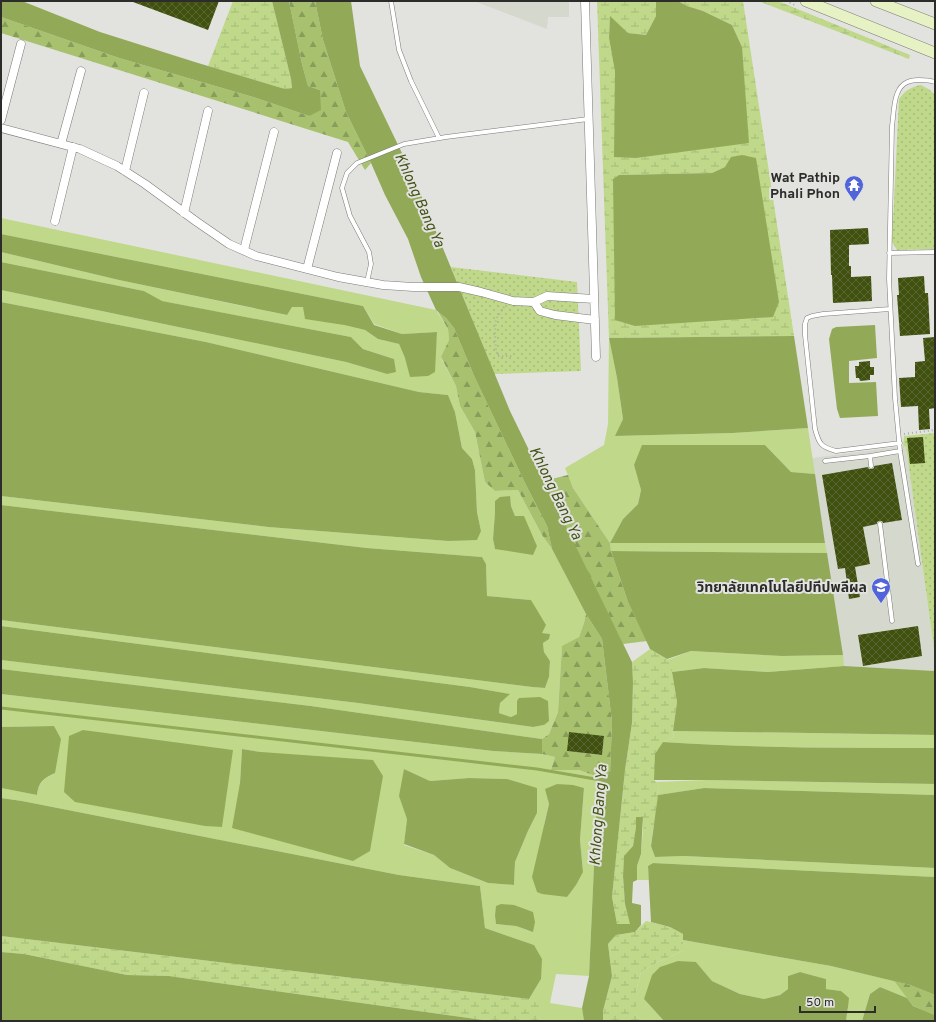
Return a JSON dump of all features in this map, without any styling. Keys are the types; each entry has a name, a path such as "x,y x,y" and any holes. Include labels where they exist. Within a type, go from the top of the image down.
{"main road":[{"path":"806,1 935,53"},
{"path":"822,1 832,11"},
{"path":"876,1 935,24"}],"street":[{"path":"585,1 596,357"},
{"path":"1,120 21,44"},
{"path":"61,144 81,71"},
{"path":"125,171 144,92"},
{"path":"184,213 208,111"},
{"path":"1,128 80,149 117,166 145,184 229,244 256,256 338,278 383,285 413,287 459,287 509,300 534,302 547,296 594,299"},
{"path":"244,250 274,132"},
{"path":"55,221 73,147"},
{"path":"308,270 337,153"},
{"path":"534,302 540,311 555,315 595,320"}],"lane":[{"path":"391,1 399,50 410,81 439,138"},
{"path":"918,564 900,451 894,398 889,279 892,126 898,91 904,84 913,80 929,80 935,82"},
{"path":"367,282 371,264 369,252 350,216 342,188 347,174 357,163 402,144 589,119"},
{"path":"889,253 935,252"},
{"path":"890,309 823,314 808,318 804,324 815,429 819,442 828,449 836,451 900,443"},
{"path":"825,462 900,451"},
{"path":"870,456 872,466"},
{"path":"880,524 892,621"}],"path":[{"path":"509,300 496,319 496,350 498,356 513,356"},
{"path":"898,434 935,430"}],"shaded area":[{"path":"474,1 569,1 569,17 548,17 547,29"},
{"name":"วิทยาลัยเทคโนโลยีปทีปพลีผล","path":"906,446 935,656 935,671 844,666 812,458"}],"green space":[{"path":"233,1 272,1 292,88 285,89 208,66"},
{"path":"289,1 315,1 323,40 346,112 371,163 365,170 348,142 1,33 1,17 119,58 253,97 309,116 320,90 308,86"},
{"path":"597,1 656,1 656,16 646,35 628,33 610,17 609,38 615,72 742,47 732,25 678,1 743,1 794,336 609,338","holes":["725,167 773,317 619,175 712,173"]},
{"path":"758,1 778,1 910,55 909,59"},
{"path":"921,85 935,95 935,249 897,250 892,242 899,99 908,90"},
{"path":"1,218 436,310 448,329 449,340 441,358 456,386 460,406 475,432 485,482 495,491 518,490 542,535 552,549 586,614 579,637 562,647 558,712 549,734 542,739 311,706 1,669 1,660 358,703 533,727 544,725 517,701 517,714 511,717 499,713 500,703 509,694 470,687 1,626 1,620 545,688 549,677 550,661 544,652 543,643 550,634 541,633 531,600 487,596 486,564 482,557 367,548 1,505 1,496 268,527 448,541 481,531 477,512 475,470 472,459 462,448 455,412 448,395 419,392 206,342 1,302 1,290 346,362 387,374 394,359 363,349 351,337 161,301 144,291 1,262 1,252 119,280 286,315 292,307 303,307 344,325 365,330 378,339 399,344 405,358 435,354 437,332 402,334 374,324 363,306 1,234","holes":["509,496 515,516 524,517 537,546 495,549 493,539 495,501"]},
{"path":"451,267 577,282 581,371 494,374"},
{"path":"437,310 454,328 475,378 547,526 552,549 542,535 518,490 495,491 485,482 475,432 460,406 456,386 441,357 449,340 448,329"},
{"path":"609,338 623,419 616,436 733,433 808,428 815,474 791,472 765,445 634,465 641,490 638,504 623,519 610,543 573,488 565,468 604,445 608,424"},
{"path":"935,433 935,656 906,446 903,447 904,436"},
{"path":"568,475 573,488 610,543 611,551 628,602 647,641 623,644 543,481"},
{"path":"610,543 825,543 827,553 611,551"},
{"path":"586,614 602,639 612,722 610,774 598,777 579,770 551,770 555,757 542,754 542,739 549,734 558,712 562,646 579,637","holes":["604,736 602,755 567,751"]},
{"path":"650,649 672,662 672,672 677,702 673,731 674,737 663,742 654,780 659,786 653,829 643,829 643,817 636,817 633,846 624,857 623,876 625,904 631,924 617,924 612,897 625,770 632,723 632,662"},
{"path":"691,651 782,656 843,655 844,666 768,672 704,668 672,672 672,663 667,660"},
{"path":"1,694 493,751 542,754 555,757 551,770 579,770 598,777 589,976 556,974 550,1003 582,1008 584,1021 538,1021 539,1006 529,999 541,979 534,945 485,928 480,886 399,875 1,798 1,788 37,795 41,783 55,773 54,726 1,727","holes":["242,749 261,752 240,783","404,769 430,781 469,778 507,779 537,813 515,862 514,885 488,883 450,868 434,855 404,845 407,819","557,784 584,788 580,840 583,872 544,825 549,804 546,790","495,916 532,932 516,926 496,924"]},
{"path":"673,731 935,735 935,748 765,747 663,742 674,737"},
{"path":"706,780 935,784 935,795 704,788 658,795 659,786 655,782"},
{"path":"643,829 653,829 651,846 655,857 684,856 935,868 935,877 653,863 648,866 649,880 637,880 637,866 641,854"},
{"path":"646,921 670,927 683,934 683,951 658,962 641,972 636,991 636,1014 641,1021 603,1021 603,1011 612,976 608,944 616,935 635,932"},
{"path":"1,936 529,999 540,1005 538,1021 490,1021 169,976 127,975 24,954 1,952"},
{"path":"683,940 831,966 894,981 907,998 880,987 870,994 862,1021 846,1021 848,1007 841,991 826,989 826,979 800,972 788,976 788,989 780,995 764,999 740,994 712,981 696,962 644,999 664,1021 641,1021 636,1014 636,991 641,972 658,962 683,951"},
{"path":"894,981 910,985 935,995 935,1015 913,1006"}],"water":[{"path":"1,1 22,1 100,32 285,89 292,88 291,79 272,1 289,1 308,86 320,90 321,110 309,116 253,97 119,58 1,17"},
{"name":"Khlong Bang Ya","path":"315,1 351,1 360,66 414,178 510,411 632,662 632,723 625,770 612,897 617,924 630,924 625,904 623,876 624,856 633,846 636,817 643,817 641,854 637,866 637,880 633,882 632,903 641,905 641,925 635,932 616,935 608,944 612,976 603,1011 603,1021 584,1021 582,1008 589,976 598,777 610,774 612,722 602,639 586,614 552,549 547,526 475,378 454,328 446,318 436,310 421,277 408,239 385,195 346,112 323,40"},
{"path":"656,1 678,1 732,25 742,47 749,143 636,158 614,157 615,72 609,38 610,16 628,33 646,35 656,16"},
{"path":"742,155 756,158 779,302 773,317 635,326 615,320 613,179 619,175 712,173 725,167 731,157"},
{"path":"1,234 363,306 374,325 402,334 437,332 435,372 428,376 410,377 405,358 399,344 378,339 365,330 305,319 303,307 292,307 287,315 119,280 1,252"},
{"path":"1,262 144,291 162,301 351,337 363,349 394,359 396,372 387,374 346,362 1,290"},
{"path":"1,302 206,342 419,392 448,395 455,412 462,448 472,459 475,470 477,512 481,531 477,540 448,541 268,527 1,496"},
{"path":"875,325 877,358 849,361 849,383 876,382 878,416 840,418 837,409 829,339 832,329 836,327"},
{"path":"794,336 808,428 733,433 615,436 623,419 609,338"},
{"path":"642,445 765,445 791,472 815,474 825,543 610,543 623,519 638,504 641,490 634,465"},
{"path":"510,496 511,506 515,516 524,516 537,546 533,555 495,549 493,539 495,501 500,497"},
{"path":"1,505 367,548 482,557 486,564 487,596 531,600 546,625 542,633 550,634 549,639 543,643 544,652 550,661 549,677 545,688 532,687 1,620"},
{"path":"611,551 827,553 843,655 782,656 691,651 667,659 650,649 628,602"},
{"path":"1,626 470,687 510,694 500,703 499,713 511,717 517,714 517,701 519,698 540,697 548,701 549,721 544,725 533,727 358,703 1,660"},
{"path":"844,666 935,671 935,735 673,731 677,702 672,672 704,668 768,672"},
{"path":"1,669 311,706 542,739 542,754 493,751 1,694"},
{"path":"54,726 61,739 55,773 40,783 37,795 1,788 1,727"},
{"path":"83,730 233,750 222,827 205,826 75,802 64,792 69,736"},
{"path":"663,742 765,747 935,748 935,784 654,780 655,754"},
{"path":"242,749 261,752 373,760 383,776 370,851 353,861 232,828 240,783"},
{"path":"404,769 430,781 469,778 507,779 537,788 537,813 515,862 514,885 488,883 450,868 434,855 404,844 407,819 399,796"},
{"path":"557,784 573,785 584,788 580,840 583,872 567,897 537,892 532,877 549,804 545,789"},
{"path":"704,788 935,795 935,868 684,856 655,857 651,846 658,795"},
{"path":"1,798 399,875 480,886 485,928 534,945 542,959 541,979 529,999 1,936"},
{"path":"653,863 935,877 935,995 910,985 831,966 683,940 683,934 670,927 651,922 648,866"},
{"path":"501,904 514,905 533,912 535,922 533,932 516,926 496,924 496,906"},
{"path":"1,952 24,954 127,975 169,976 490,1021 1,1021"},
{"path":"678,961 696,962 712,981 740,994 764,999 780,995 788,989 788,976 800,972 826,979 826,989 841,991 849,998 846,1021 664,1021 644,999 652,975 660,967"},
{"path":"880,987 907,998 913,1006 935,1015 935,1021 862,1021 870,994"}],"building":[{"path":"219,1 208,30 133,2"},
{"path":"868,228 869,244 849,245 849,266 851,266 851,277 871,276 872,301 833,303 830,230"},
{"path":"924,276 925,293 928,293 930,334 900,336 897,295 899,295 898,278"},
{"path":"935,337 935,408 929,409 930,429 919,430 918,406 901,407 899,378 915,377 915,362 925,361 923,338"},
{"path":"870,361 870,367 874,367 874,375 870,375 870,380 860,381 859,378 856,378 855,366 859,366 859,362"},
{"path":"923,437 925,463 910,464 907,438"},
{"path":"892,463 902,520 883,523 882,521 879,521 877,524 863,527 870,564 855,567 860,597 849,599 845,568 838,569 822,475 868,467 869,469 872,469 874,466"},
{"path":"918,626 922,656 863,666 858,635"},
{"path":"569,732 604,736 602,755 567,751"}],"waterway":[{"name":"Khlong Bang Ya","path":"1,708 537,769 601,780"}],"place":[{"name":"Wat Pathip Phali Phon","path":"854,202"},
{"name":"วิทยาลัยเทคโนโลยีปทีปพลีผล","path":"881,604"}]}
